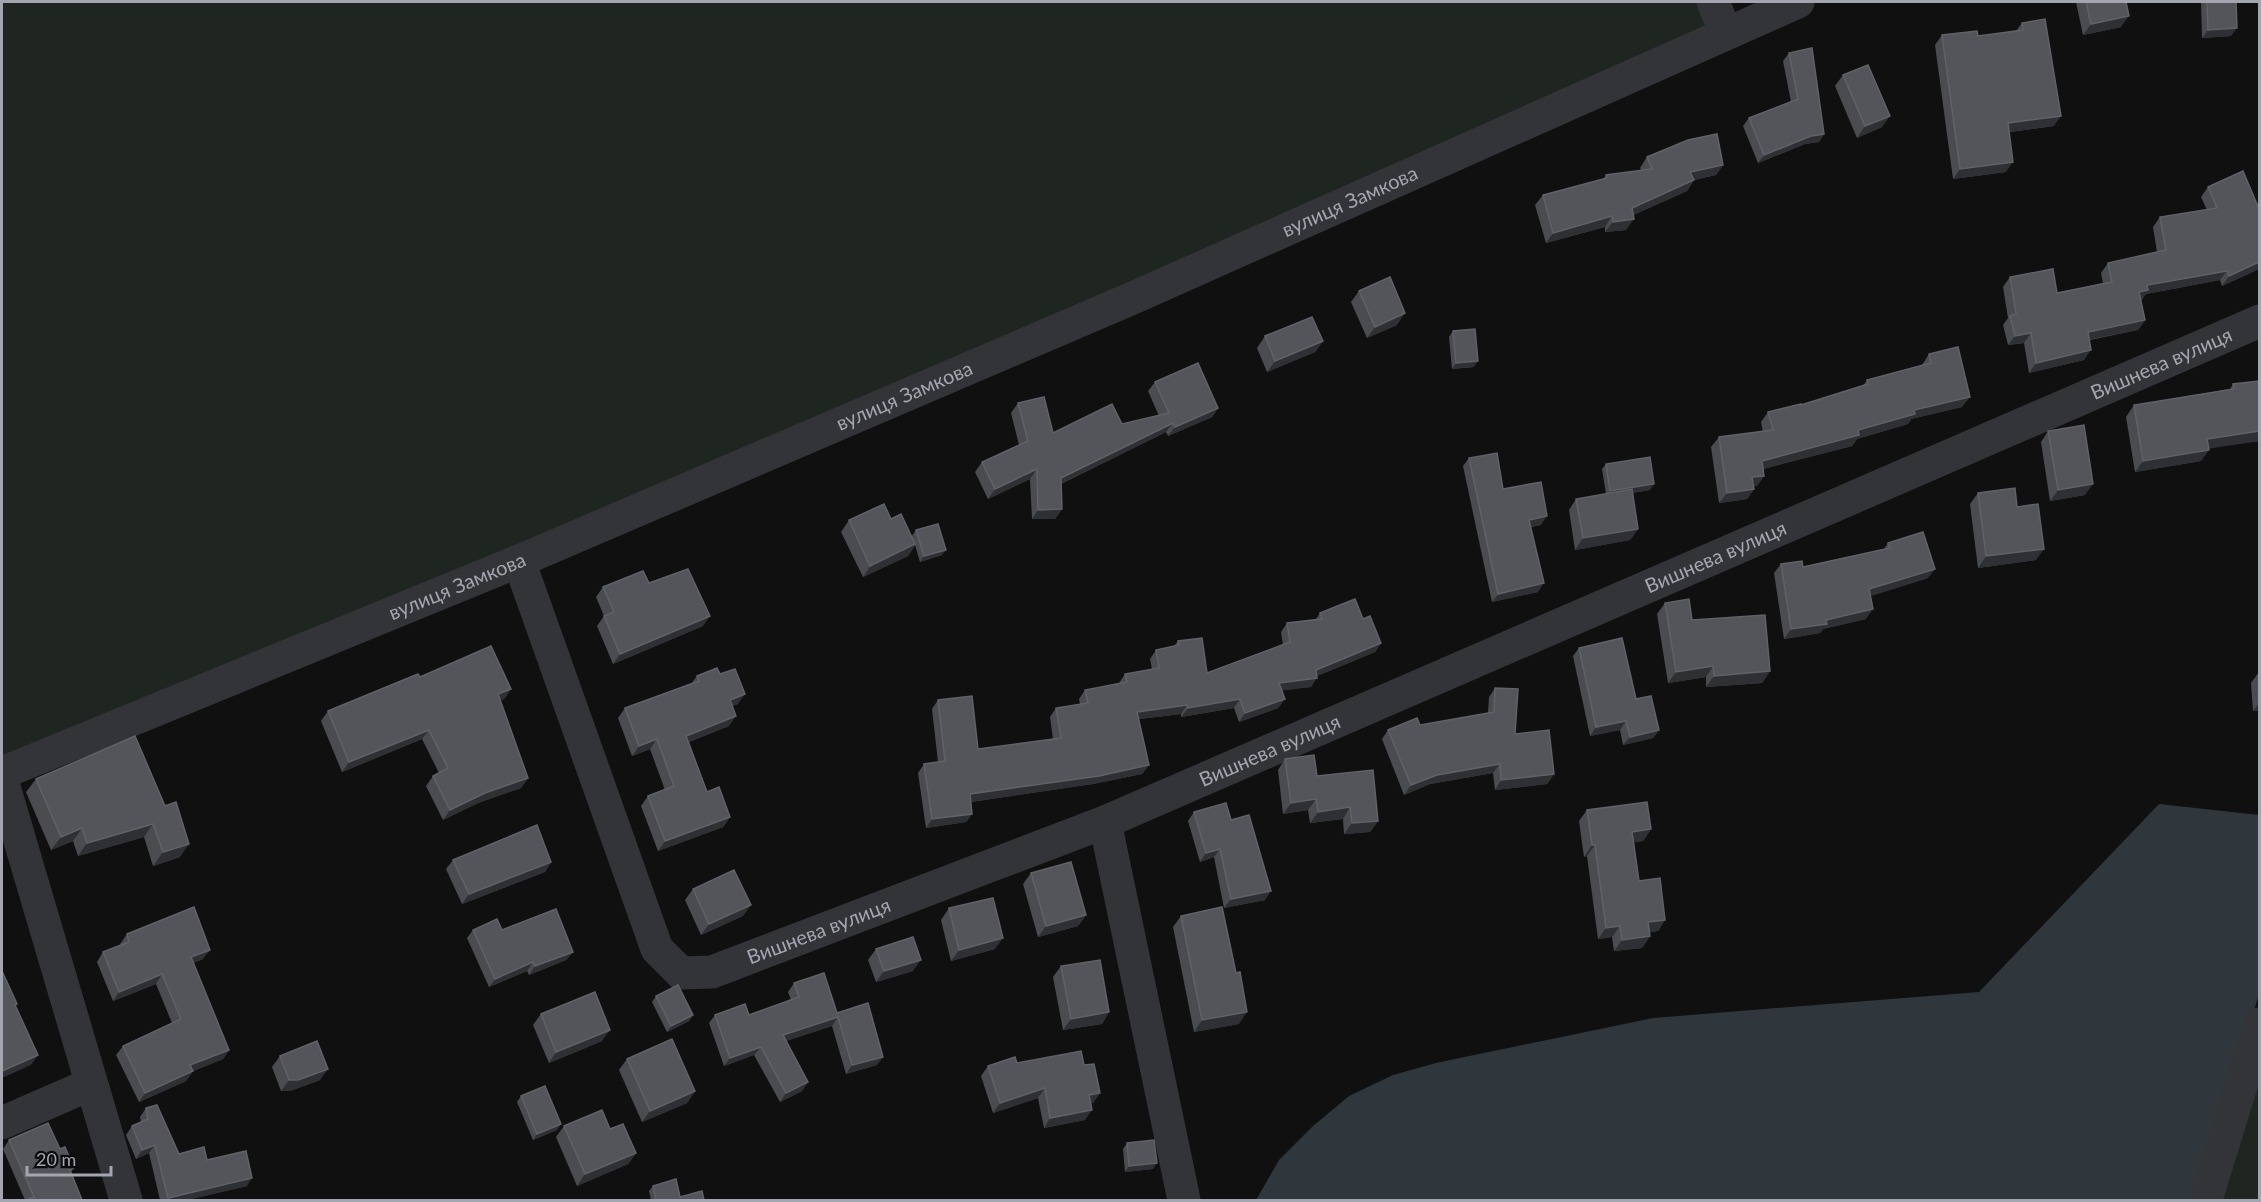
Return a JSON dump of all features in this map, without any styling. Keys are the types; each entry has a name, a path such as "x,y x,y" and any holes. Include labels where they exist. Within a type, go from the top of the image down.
{"street":[{"path":"1713,2 1726,33"},
{"name":"вулиця Замкова","path":"2,773 519,561 1135,297 1798,2"},
{"name":"Вишнева вулиця","path":"519,561 657,949 681,973 712,972 1105,822 2259,321"},
{"path":"2,780 126,1200"},
{"path":"1105,822 1184,1200"},
{"path":"2206,1200 2259,1024"},
{"path":"2,1123 91,1084"}],"shaded area":[{"path":"2,2 1712,2 1726,33 2,773"},
{"path":"2159,804 2259,815 2259,994 2197,1200 1256,1200 1279,1160 1313,1126 1349,1096 1393,1075 1436,1063 1653,1018 1979,992"},
{"path":"2259,1082 2259,1200 2223,1200"}],"building":[{"path":"2086,2 2126,2 2129,16 2091,24"},
{"path":"2207,2 2236,2 2237,28 2208,30"},
{"path":"2045,19 2061,116 2008,123 2013,162 1960,169 1942,35 1977,31 1978,36 2023,30 2022,23"},
{"path":"1812,48 1824,134 1811,136 1764,155 1749,118 1798,99 1789,53"},
{"path":"1868,65 1890,116 1865,126 1843,75"},
{"path":"1717,134 1723,165 1690,172 1694,180 1632,208 1634,219 1613,222 1612,216 1553,233 1543,195 1607,178 1606,175 1652,169 1647,157 1688,140"},
{"path":"2243,171 2259,209 2259,262 2229,276 2227,271 2147,285 2148,290 2139,292 2145,320 2088,332 2091,350 2036,363 2031,333 2015,336 2010,316 2016,314 2010,277 2053,269 2057,293 2112,282 2108,263 2166,250 2160,217 2217,208 2208,187"},
{"path":"1390,277 1405,313 1375,327 1359,291"},
{"path":"1312,317 1323,341 1275,361 1265,336"},
{"path":"1475,329 1478,361 1456,363 1453,331"},
{"path":"1958,347 1970,397 1914,410 1915,414 1858,430 1859,435 1762,461 1764,476 1752,477 1754,489 1727,493 1719,437 1773,430 1768,412 1801,405 1868,384 1867,380 1931,363 1929,354"},
{"path":"1198,363 1218,408 1175,427 1173,423 1061,478 1062,509 1038,510 1037,469 995,489 982,462 1028,441 1018,403 1044,397 1053,433 1112,404 1122,424 1169,413 1155,382"},
{"path":"2259,381 2259,431 2207,439 2209,450 2143,461 2134,405 2234,389 2233,384"},
{"path":"2084,425 2093,484 2058,490 2048,431"},
{"path":"1497,453 1503,489 1541,482 1547,516 1529,520 1544,583 1498,594 1469,458"},
{"path":"1650,457 1654,484 1610,491 1606,464"},
{"path":"2015,488 2017,507 2038,504 2044,549 1986,556 1978,493"},
{"path":"1632,489 1638,529 1583,538 1576,499"},
{"path":"884,504 891,519 901,514 915,544 870,566 849,520"},
{"path":"938,524 946,550 924,556 916,530"},
{"path":"1923,532 1935,569 1869,589 1873,609 1826,620 1827,624 1791,629 1781,564 1802,561 1803,567 1890,548 1888,543"},
{"path":"688,569 710,616 620,654 604,616 614,612 603,587 643,571 649,583"},
{"path":"1355,599 1363,619 1370,616 1381,643 1316,670 1317,678 1279,683 1285,699 1245,713 1240,699 1188,708 1187,705 1137,712 1149,765 1099,776 970,794 972,814 932,819 924,764 945,761 938,700 972,696 978,749 1061,738 1056,708 1088,703 1085,690 1127,682 1125,674 1159,668 1156,650 1179,645 1178,641 1202,638 1207,673 1290,642 1287,623 1322,619 1320,613"},
{"path":"1689,599 1692,620 1765,615 1770,671 1714,676 1713,666 1676,672 1665,603"},
{"path":"1622,638 1636,699 1651,696 1659,730 1630,737 1626,721 1596,727 1579,648"},
{"path":"491,646 511,689 498,694 528,778 485,793 450,810 433,776 448,768 429,730 349,762 328,711 418,674 420,677"},
{"path":"717,668 720,674 735,669 745,694 730,700 736,716 686,736 707,792 719,787 730,817 665,841 648,796 674,786 657,739 639,746 625,708 699,681 697,676"},
{"path":"1495,688 1518,689 1515,734 1549,730 1554,774 1501,780 1500,764 1437,775 1411,785 1388,730 1417,718 1420,725 1494,712"},
{"path":"135,736 165,806 176,802 189,844 163,852 153,824 87,843 82,828 61,837 36,779"},
{"path":"1314,755 1317,776 1373,770 1378,821 1352,823 1350,807 1318,812 1316,799 1291,803 1285,759"},
{"path":"1647,802 1651,829 1632,832 1639,881 1660,878 1665,920 1648,922 1650,936 1622,940 1620,926 1606,928 1595,845 1592,845 1587,810"},
{"path":"1226,803 1231,820 1249,815 1271,891 1231,899 1220,849 1206,853 1194,812"},
{"path":"537,825 551,862 469,894 453,860"},
{"path":"1071,862 1086,915 1046,926 1031,873"},
{"path":"734,870 751,905 709,924 693,889"},
{"path":"993,898 1003,938 959,950 949,908"},
{"path":"194,907 210,950 191,957 229,1050 190,1065 193,1071 145,1093 123,1046 181,1019 162,974 119,992 103,952 129,942 127,934"},
{"path":"1222,907 1236,973 1240,972 1247,1012 1202,1020 1181,916"},
{"path":"556,909 573,952 535,966 533,962 495,979 473,930 497,919 502,930"},
{"path":"913,937 921,960 884,971 876,949"},
{"path":"1100,960 1109,1012 1071,1019 1061,966"},
{"path":"2,971 38,1055 2,1071"},
{"path":"824,973 837,1013 868,1003 883,1057 852,1065 838,1017 783,1035 808,1082 786,1093 761,1047 730,1058 715,1015 745,1004 749,1015 799,997 794,983"},
{"path":"678,985 693,1015 671,1026 656,996"},
{"path":"595,992 610,1030 556,1052 541,1014"},
{"path":"672,1039 695,1091 650,1111 627,1059"},
{"path":"317,1041 328,1069 298,1080 289,1080 280,1056"},
{"path":"1081,1051 1084,1065 1094,1064 1100,1093 1089,1095 1092,1110 1050,1118 1045,1088 1000,1103 988,1066 1015,1057 1017,1063"},
{"path":"545,1086 561,1124 537,1134 521,1096"},
{"path":"157,1105 179,1154 204,1147 207,1160 246,1151 252,1178 168,1198 155,1145 142,1150 132,1126 148,1119 146,1108"},
{"path":"602,1110 610,1129 623,1124 636,1153 585,1174 564,1126"},
{"path":"48,1123 60,1149 65,1147 74,1168 70,1170 82,1200 27,1200 34,1197 9,1140"},
{"path":"1154,1140 1157,1163 1129,1166 1127,1143"},
{"path":"676,1179 680,1197 702,1191 704,1200 656,1200 653,1186"}]}
